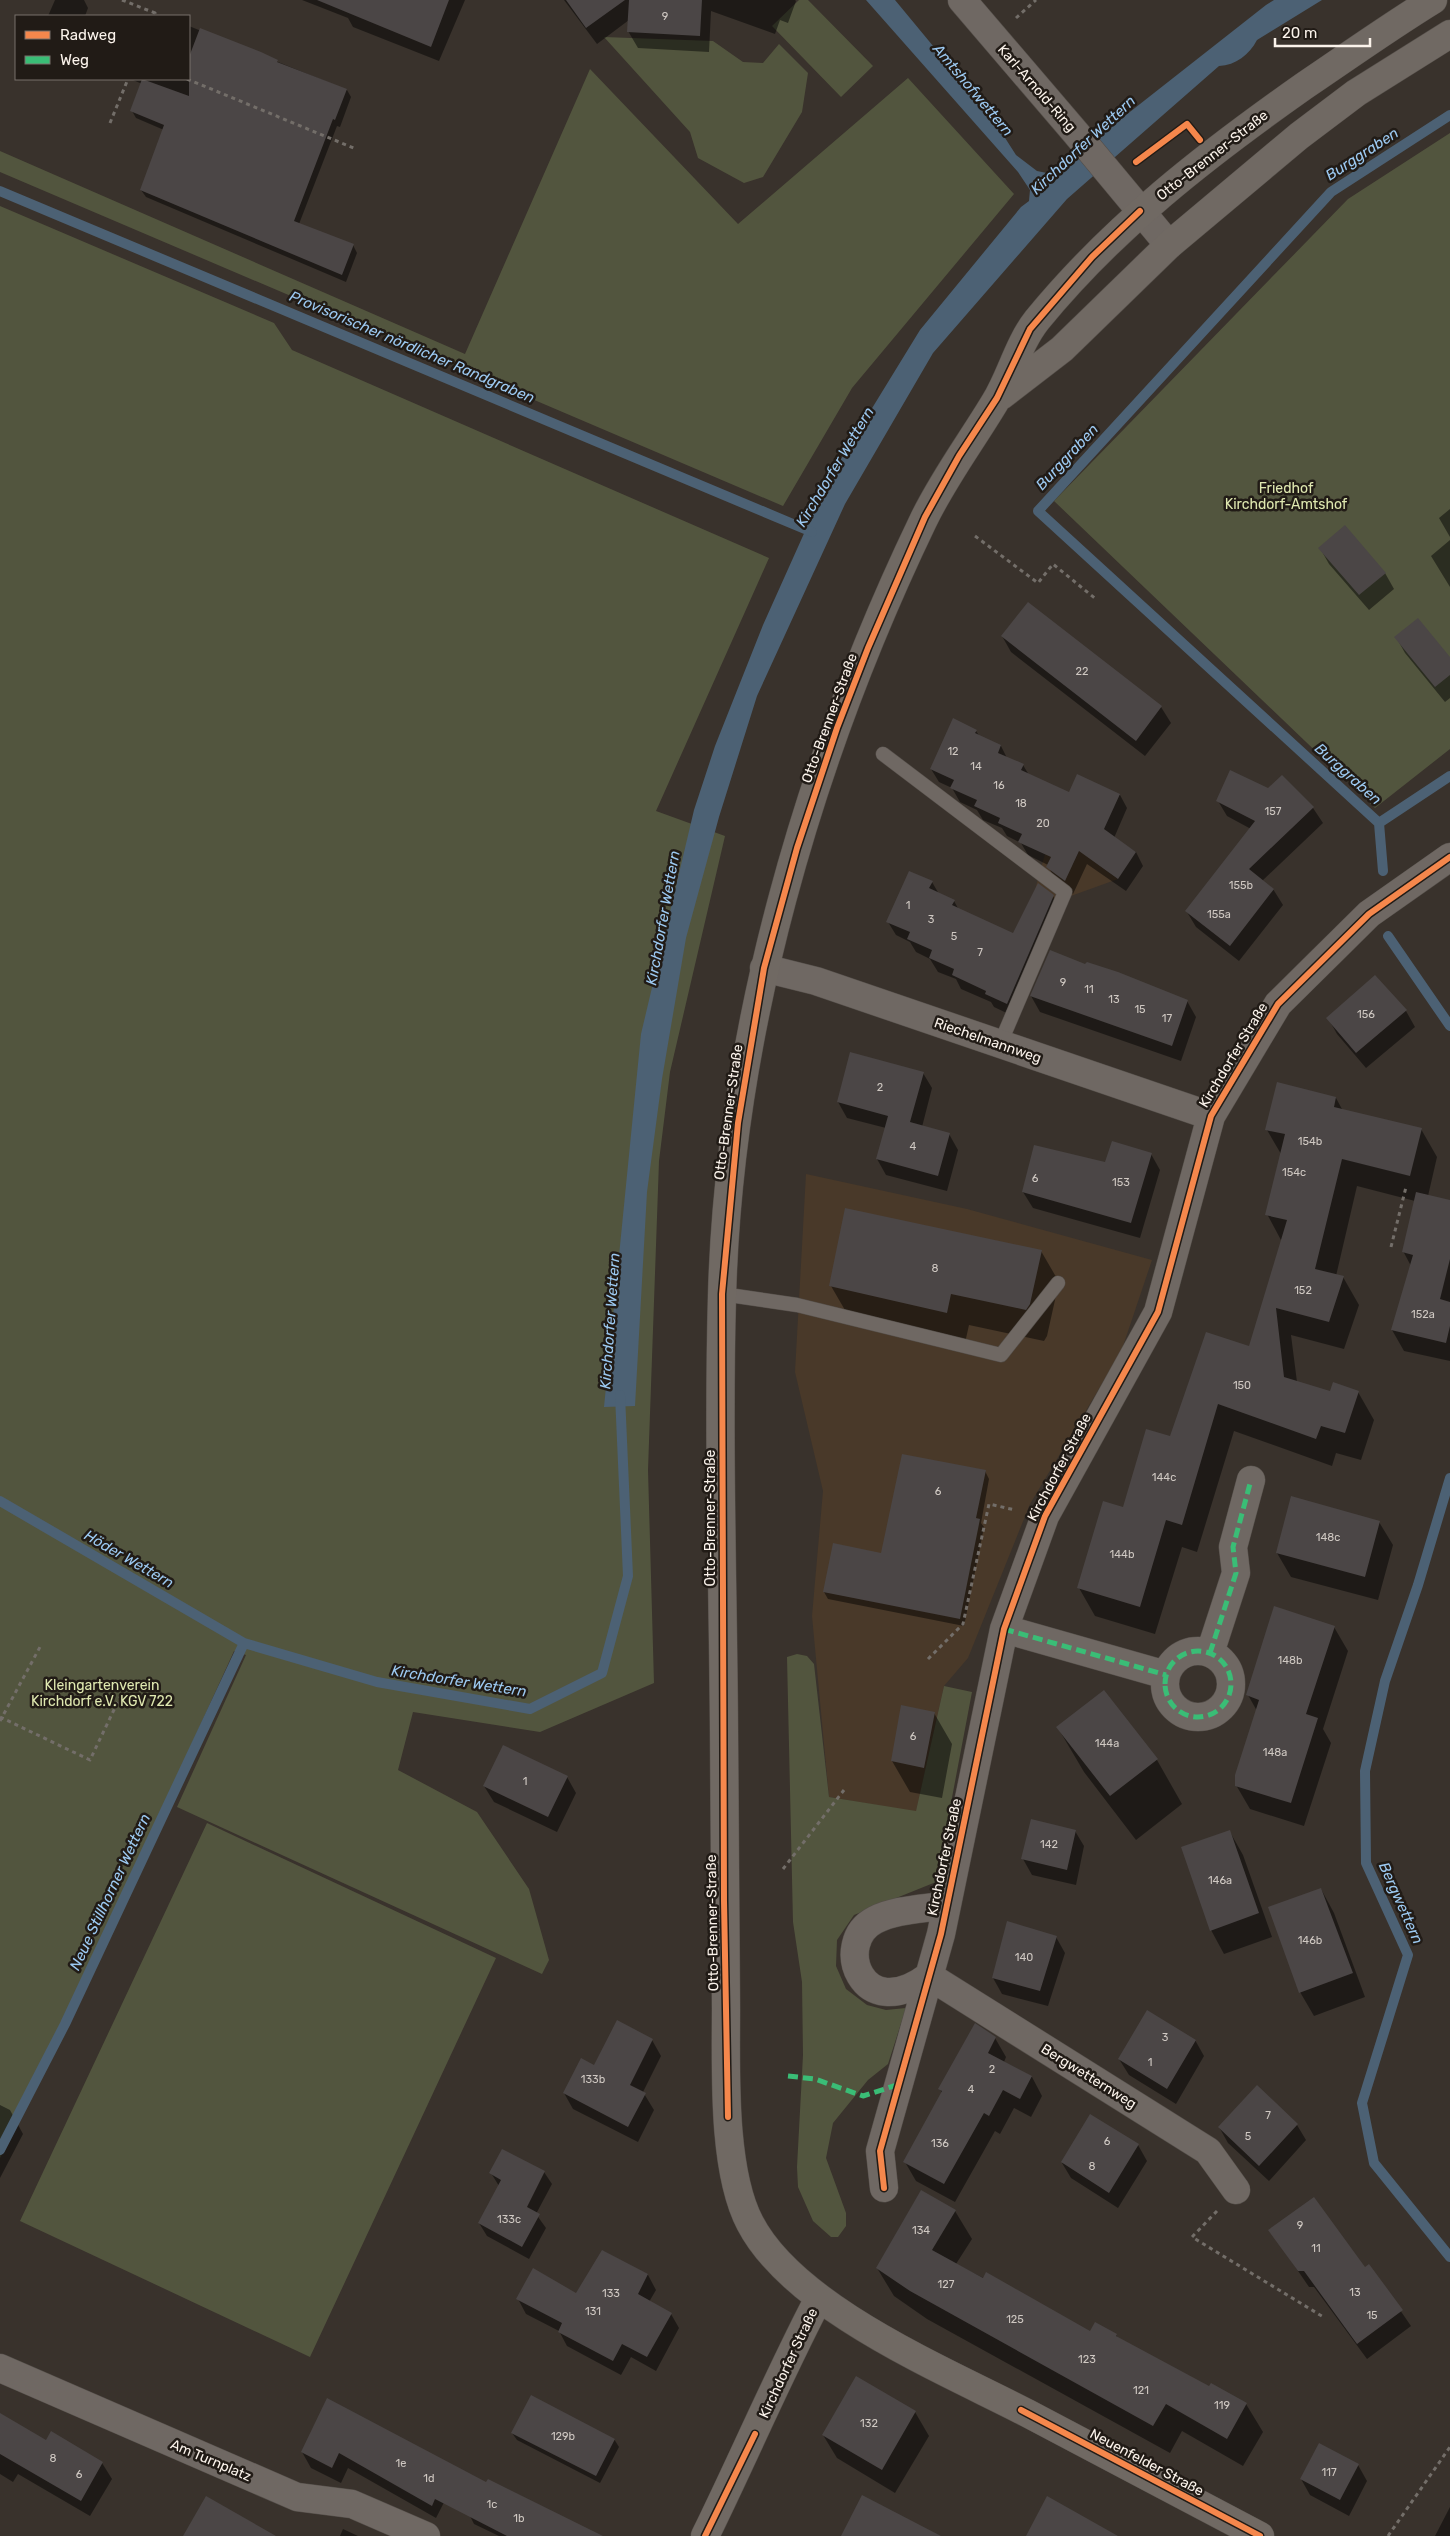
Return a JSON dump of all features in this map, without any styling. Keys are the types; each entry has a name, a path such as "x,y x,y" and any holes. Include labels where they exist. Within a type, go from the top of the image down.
{"main road":[{"name":"Otto-Brenner-Straße","path":"728,2117 724,1901 722,1294 737,1133 764,968 802,832 837,728 868,648 925,516 959,456 998,398 1030,329 1092,257 1140,211 1236,134 1433,0"},
{"name":"Otto-Brenner-Straße","path":"998,398 1062,349 1168,245 1299,136 1356,93 1450,34"},
{"name":"Neuenfelder Straße","path":"728,2117 740,2195 750,2223 780,2264 819,2298 889,2341 1260,2536"},
{"name":"Kirchdorfer Straße","path":"705,2536 819,2298"}],"street":[{"name":"Karl-Arnold-Ring","path":"962,0 1075,132 1168,245"},
{"name":"Kirchdorfer Straße","path":"884,2188 880,2151 947,1905 1004,1628 1045,1516 1158,1312 1211,1116 1278,1004 1369,914 1450,857"},
{"name":"Riechelmannweg","path":"764,968 816,981 1211,1116"},
{"path":"1210,1653 1236,1573 1233,1547 1252,1480"},
{"path":"1004,1628 1166,1675"},
{"path":"1197,1651 1210,1653 1221,1660 1229,1670 1232,1682 1230,1695 1223,1706 1213,1714 1201,1717 1188,1716 1177,1710 1169,1700 1165,1688 1166,1675 1173,1663 1183,1654 1197,1651"},
{"name":"Kirchdorfer Straße","path":"929,1976 913,1988 892,1992 878,1991 866,1984 857,1972 856,1951 865,1928 874,1920 887,1915 947,1905"},
{"name":"Bergwetternweg","path":"929,1976 1208,2151 1236,2190"},
{"name":"Am Turnplatz","path":"0,2368 297,2497 352,2504 426,2536"}],"lane":[{"path":"883,754 1065,892 1000,1044"},
{"path":"722,1294 798,1305 1001,1355 1058,1283"}],"path":[{"path":"122,0 155,13 154,15"},
{"path":"110,123 128,80"},
{"path":"189,80 356,149"},
{"path":"1136,162 1187,124 1196,134"},
{"path":"975,536 1038,583 1053,564 1097,600"},
{"path":"1391,1247 1406,1187"},
{"path":"928,1659 963,1624 989,1504 1045,1516"},
{"path":"40,1646 1,1719 90,1760 122,1693"},
{"path":"783,1869 844,1790"},
{"path":"1236,2190 1192,2238 1325,2318"},
{"path":"1388,2536 1450,2447"}],"shaded area":[{"path":"1083,842 1096,848 1092,860 1118,879 1057,901 1035,890 1045,854 1072,866"},
{"path":"806,1174 967,1209 1152,1260 1121,1352 1030,1504 968,1658 944,1686 916,1812 829,1797 812,1616 823,1491 795,1372"}],"green space":[{"path":"799,0 808,0 873,66 841,97 772,26"},
{"path":"604,37 713,41 743,62 763,63 779,44 808,73 802,112 763,177 744,183 698,158 690,132"},
{"path":"590,69 738,224 908,78 1014,194 852,388 783,506 0,172 0,151 465,354"},
{"name":"Friedhof Kirchdorf-Amtshof","path":"1450,133 1450,749 1375,808 1054,501 1348,199"},
{"name":"Kleingartenverein Kirchdorf e.V. KGV 722","path":"0,206 274,323 292,350 769,558 656,811 725,836 670,1072 659,1161 648,1470 654,1683 540,1732 413,1712 398,1770 477,1812 529,1889 549,1960 542,1974 177,1807 246,1655 234,1651 63,2027 0,2158"},
{"path":"797,1654 807,1656 814,1664 829,1797 916,1811 944,1686 972,1692 936,1882 854,1915 837,1940 836,1966 846,1989 867,2005 886,2010 906,2008 888,2064 868,2080 833,2123 826,2158 846,2213 846,2226 838,2237 831,2237 813,2221 798,2187 797,2167 803,2055 802,1982 793,1922 787,1657"},
{"path":"207,1823 496,1958 310,2357 20,2221"}],"water":[{"path":"866,0 895,0 991,116 1016,155 1037,171 1047,173 1056,170 1266,5 1274,0 1322,0 1257,40 1241,58 1231,64 1219,66 1067,199 933,353 845,504 757,696 719,817 686,938 662,1079 647,1192 635,1406 604,1407 641,1034 694,810 715,746 763,625 828,480 920,330 1021,207 1029,201 1030,190 1018,172"}],"building":[{"path":"317,0 449,0 431,47"},
{"path":"566,0 625,0 586,28"},
{"path":"629,0 702,0 700,36 627,32"},
{"path":"200,28 261,52 278,60 277,62 347,89 335,120 333,119 294,221 354,244 342,275 140,190 164,125 130,111 142,80 189,96 190,54"},
{"path":"1345,525 1386,573 1359,595 1318,548"},
{"path":"1028,602 1162,706 1136,741 1001,636"},
{"path":"1418,618 1450,657 1450,675 1435,687 1394,637"},
{"path":"953,718 977,730 975,733 1001,745 998,753 1024,764 1021,770 1069,792 1077,774 1120,794 1104,829 1136,852 1118,879 1079,851 1065,881 1046,867 1051,857 1018,842 1022,834 998,823 1000,818 974,806 977,800 950,788 954,780 930,769"},
{"path":"1230,770 1268,788 1282,775 1314,807 1249,869 1274,889 1230,946 1185,911 1255,821 1216,801"},
{"path":"909,871 933,881 929,888 955,900 952,905 1013,933 1038,883 1054,895 1007,1004 985,994 986,991 952,975 954,969 929,958 932,950 907,939 910,932 886,922"},
{"path":"1050,950 1085,964 1087,962 1118,972 1188,1000 1172,1046 1030,996"},
{"path":"1375,975 1407,1010 1356,1053 1326,1018"},
{"path":"850,1052 924,1072 910,1122 950,1133 938,1176 876,1159 888,1116 837,1102"},
{"path":"1277,1082 1336,1097 1334,1107 1422,1128 1410,1176 1342,1159 1315,1269 1344,1276 1329,1322 1276,1308 1284,1377 1330,1391 1333,1382 1359,1391 1345,1433 1321,1426 1316,1439 1218,1404 1182,1525 1166,1520 1140,1607 1077,1588 1103,1501 1123,1507 1146,1429 1170,1436 1206,1332 1249,1346 1287,1220 1265,1215 1285,1134 1265,1130"},
{"path":"1112,1141 1152,1153 1131,1223 1022,1192 1034,1145 1105,1162"},
{"path":"1416,1192 1450,1200 1450,1259 1440,1299 1450,1302 1450,1326 1446,1343 1391,1330 1413,1255 1402,1252"},
{"path":"845,1208 1042,1250 1030,1304 1026,1310 951,1294 947,1313 829,1286"},
{"path":"902,1454 986,1470 976,1518 980,1519 960,1619 823,1592 833,1543 881,1553"},
{"path":"1291,1496 1380,1521 1365,1577 1276,1553"},
{"path":"1274,1606 1335,1626 1306,1714 1318,1718 1291,1803 1235,1786 1235,1775 1259,1700 1246,1695"},
{"path":"1104,1690 1158,1759 1110,1796 1056,1727"},
{"path":"901,1705 935,1712 924,1768 891,1761"},
{"path":"503,1745 568,1776 548,1817 483,1786"},
{"path":"1031,1819 1076,1830 1067,1870 1021,1859"},
{"path":"1230,1830 1259,1913 1210,1931 1181,1847"},
{"path":"1321,1888 1353,1973 1299,1993 1268,1907"},
{"path":"1007,1921 1057,1936 1040,1991 992,1978"},
{"path":"1147,2010 1196,2040 1167,2089 1118,2059"},
{"path":"617,2020 653,2039 630,2085 646,2093 628,2127 563,2093 581,2058 594,2065"},
{"path":"975,2023 996,2037 988,2053 1032,2076 1020,2099 1003,2090 989,2116 984,2113 944,2184 903,2162 942,2091 938,2089"},
{"path":"1257,2085 1298,2124 1259,2166 1218,2127"},
{"path":"1090,2114 1139,2144 1109,2193 1061,2162"},
{"path":"502,2149 545,2171 527,2207 540,2214 522,2247 478,2223 501,2180 489,2173"},
{"path":"921,2190 956,2210 932,2250 983,2278 986,2272 1090,2331 1095,2322 1117,2334 1116,2336 1209,2386 1211,2383 1247,2403 1227,2439 1166,2404 1153,2426 910,2291 876,2268"},
{"path":"1314,2197 1365,2267 1369,2264 1403,2310 1357,2344 1304,2271 1298,2271 1268,2230"},
{"path":"602,2250 648,2274 638,2294 672,2313 647,2357 622,2344 613,2361 558,2332 562,2323 516,2299 533,2268 576,2293"},
{"path":"856,2376 916,2411 882,2470 822,2435"},
{"path":"531,2395 615,2439 596,2476 511,2433"},
{"path":"327,2398 486,2482 488,2479 603,2536 507,2536 435,2499 432,2506 339,2453 332,2468 301,2452"},
{"path":"0,2413 46,2440 51,2431 103,2462 81,2501 0,2454"},
{"path":"1319,2443 1359,2464 1340,2500 1300,2479"},
{"path":"862,2495 941,2536 841,2536"},
{"path":"206,2496 276,2536 183,2536"},
{"path":"1047,2496 1118,2536 1026,2536"}],"waterway":[{"name":"Burggraben","path":"1379,823 1038,511 1331,192 1450,115"},
{"name":"Provisorischer nördlicher Randgraben","path":"0,191 812,532"},
{"name":"Burggraben","path":"1379,823 1450,776"},
{"name":"Bergwettern","path":"1379,823 1383,871"},
{"name":"Bergwettern","path":"1388,936 1450,1026"},
{"name":"Kirchdorfer Wettern","path":"0,1501 244,1643 377,1682 530,1709 602,1673 628,1576 620,1395"},
{"name":"Bergwettern","path":"1450,1478 1418,1585 1385,1681 1365,1771 1366,1863 1408,1955 1362,2103 1374,2163 1450,2257"},
{"name":"Neue Stillhorner Wettern","path":"0,2150 65,2024 244,1643"}],"marked path":[{"path":"1210,1653 1236,1573 1233,1547 1251,1480"},
{"path":"1004,1629 1166,1675"},
{"path":"1198,1651 1211,1654 1221,1661 1228,1671 1231,1684 1228,1697 1221,1707 1211,1714 1198,1717 1185,1714 1175,1707 1168,1697 1165,1684 1168,1671 1175,1661 1185,1654 1198,1651"},
{"path":"788,2076 815,2079 863,2096 897,2085"}],"cycle path":[{"path":"1136,162 1187,124 1200,140"},
{"path":"728,2117 724,1901 722,1294 738,1123 764,968 797,848 837,728 868,648 925,517 959,456 997,398 1030,329 1092,257 1140,211"},
{"path":"884,2188 880,2151 941,1934 1004,1629 1045,1516 1158,1312 1211,1116 1278,1004 1369,914 1450,857"},
{"path":"1021,2410 1260,2536"},
{"path":"705,2536 755,2434"}],"water label":[{"name":"Amtshofwettern","path":"973,90"},
{"name":"Höder Wettern","path":"129,1559"}]}
